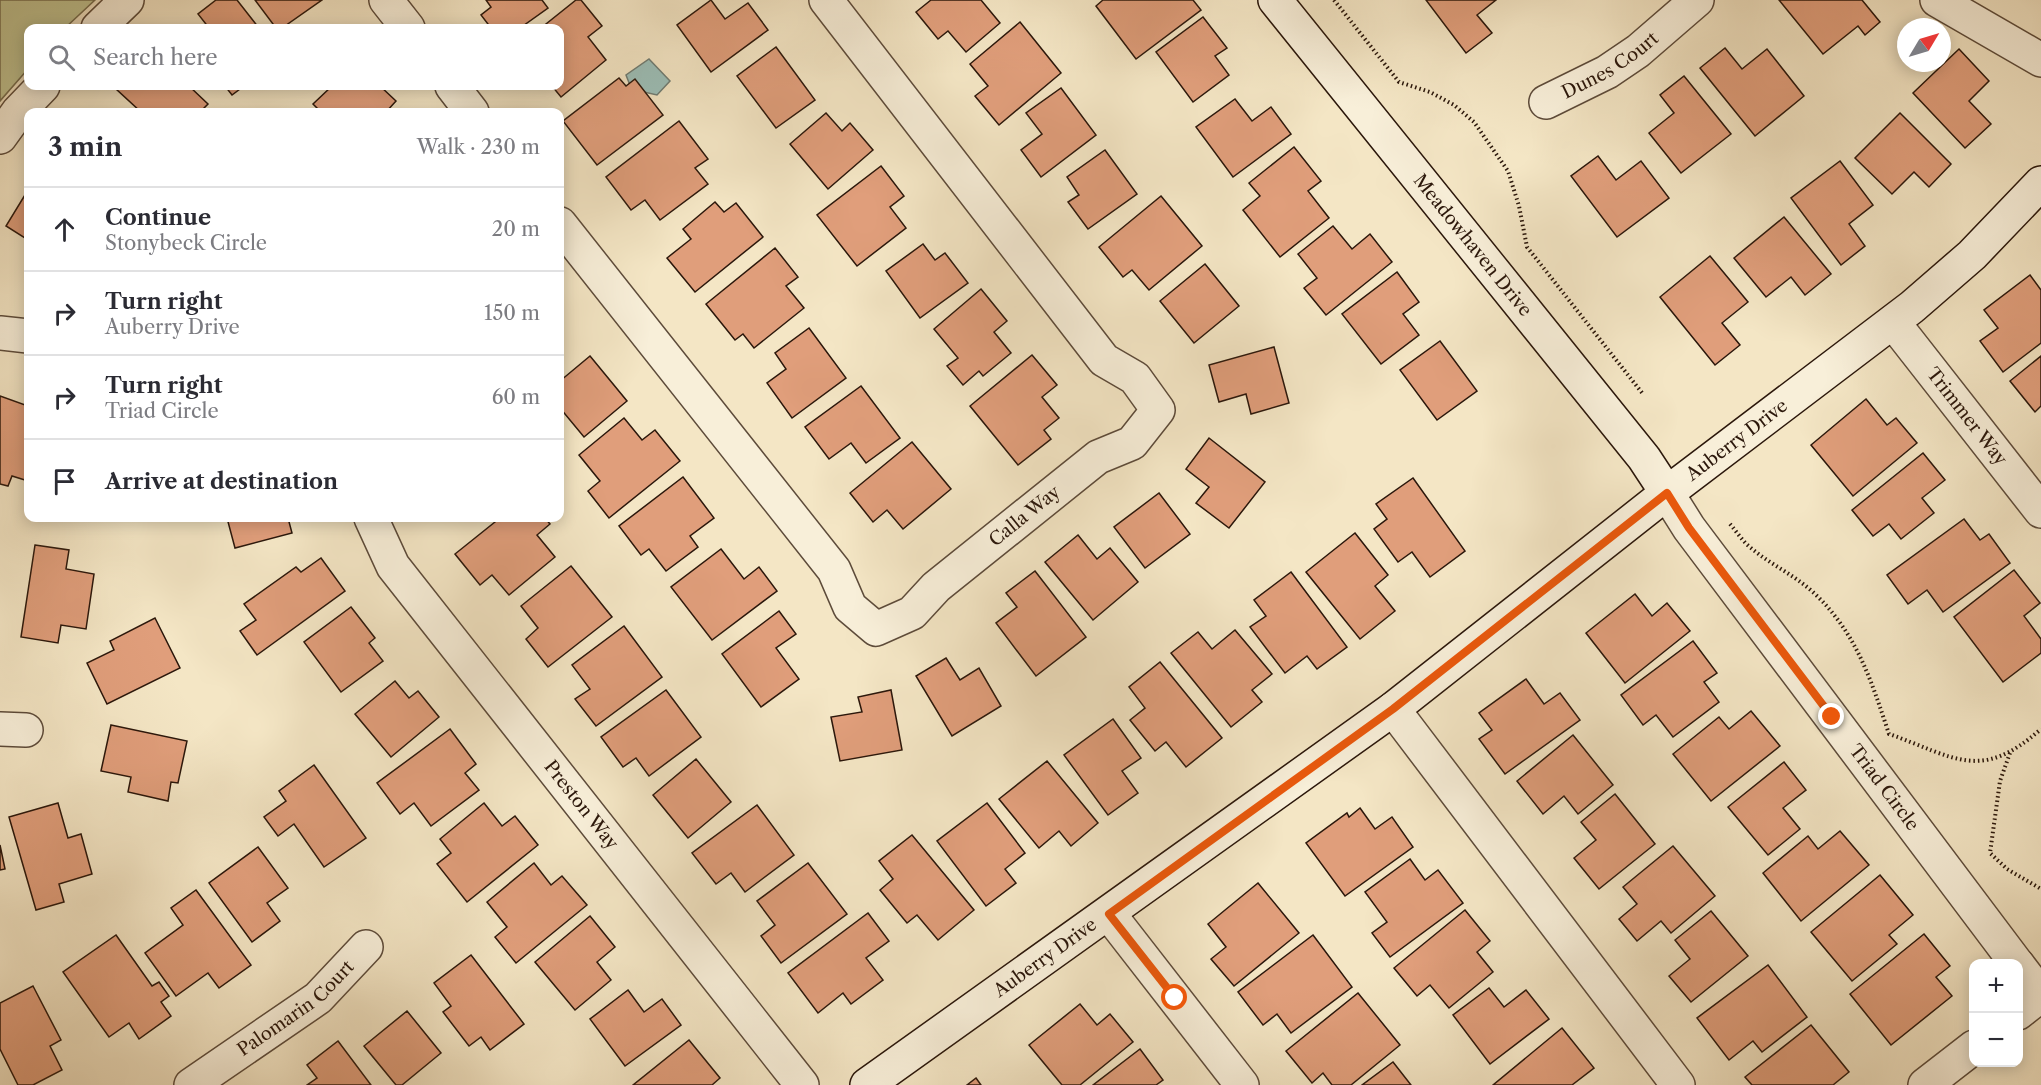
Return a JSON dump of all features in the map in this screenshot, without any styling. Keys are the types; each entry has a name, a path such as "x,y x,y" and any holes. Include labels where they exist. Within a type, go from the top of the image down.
{"street":[{"path":"102,24 127,0"},
{"path":"386,0 405,24"},
{"name":"Calla Way","path":"564,229 834,570 850,606 876,629 912,613 936,587 1098,457 1132,443 1158,410 1135,378 1104,360 826,0"},
{"name":"Meadowhaven Drive","path":"1275,0 1644,458 1667,493"},
{"name":"Dunes Court","path":"1545,102 1615,67 1666,29 1697,0"},
{"path":"1937,0 2041,60"},
{"path":"0,137 18,112 39,90"},
{"path":"455,90 469,108"},
{"name":"Auberry Drive","path":"867,1085 1393,709 1667,493 1893,322 1972,255 2041,183"},
{"name":"Trimmer Way","path":"1893,322 2041,511"},
{"path":"0,333 24,336"},
{"name":"Triad Circle","path":"1667,493 1689,528 2014,959"},
{"name":"Preston Way","path":"373,522 393,566 802,1085"},
{"path":"1393,709 1678,1085"},
{"path":"1109,914 1242,1085"},
{"name":"Palomarin Court","path":"191,1085 318,998 366,947"},
{"name":"Triad Circle","path":"2023,971 2041,995 2023,1009"},
{"path":"1924,1085 1969,1051"}],"path":[{"path":"1334,0 1399,82 1430,92 1454,105 1474,122 1508,171 1519,206 1527,247 1643,394"},
{"path":"1730,524 1750,548 1784,569 1815,594 1836,618 1865,664 1889,734 1957,761 1978,762 2010,752 2041,729"},
{"path":"2010,752 2000,781 1990,854 2007,869 2041,889"}],"green space":[{"path":"0,0 95,0 69,24 24,24 24,74 0,101"}],"water":[{"path":"649,59 670,81 657,95 644,92 633,93 626,75"}],"building":[{"path":"216,0 237,0 256,24 206,24 198,14"},
{"path":"255,0 322,0 288,24 273,24"},
{"path":"486,0 542,0 548,8 526,24 488,24 481,15 491,7"},
{"path":"576,0 581,0 602,26 588,37 606,60 561,97 555,90 564,90 564,24 546,24"},
{"path":"711,0 725,19 748,3 768,30 711,72 677,25"},
{"path":"931,0 981,0 1000,23 966,52 948,31 938,39 916,12"},
{"path":"1103,0 1193,0 1201,10 1136,59 1096,6"},
{"path":"1426,0 1496,0 1477,15 1492,33 1466,53"},
{"path":"1779,0 1862,0 1880,22 1865,35 1858,26 1823,54"},
{"path":"1203,17 1227,48 1215,56 1229,75 1193,102 1156,52"},
{"path":"1020,22 1061,73 999,125 975,96 988,86 970,64"},
{"path":"776,47 815,100 776,128 737,76"},
{"path":"1725,48 1742,69 1767,49 1804,96 1755,136 1700,68"},
{"path":"1959,49 1989,81 1969,101 1991,124 1965,148 1913,93 1935,72 1951,72 1951,57"},
{"path":"1684,76 1731,134 1681,173 1649,133 1674,113 1660,95"},
{"path":"619,78 626,86 635,79 663,115 597,165 564,120"},
{"path":"1061,88 1096,135 1041,177 1021,150 1042,134 1026,113"},
{"path":"117,90 193,90 208,104 204,108 137,108"},
{"path":"228,90 239,90 232,95"},
{"path":"328,90 384,90 396,101 390,108 317,108 313,104"},
{"path":"1235,99 1252,121 1271,107 1291,134 1233,177 1196,127"},
{"path":"826,113 842,131 850,123 873,150 828,189 790,144"},
{"path":"1900,113 1951,164 1929,187 1914,172 1892,194 1855,158"},
{"path":"679,121 708,159 695,168 708,184 660,220 645,200 631,210 606,177"},
{"path":"1294,147 1321,181 1308,191 1329,218 1280,257 1243,210 1260,196 1249,183"},
{"path":"1105,150 1137,194 1088,229 1068,202 1079,195 1067,177"},
{"path":"1598,156 1616,180 1641,161 1669,198 1617,237 1571,176"},
{"path":"1840,161 1873,205 1849,224 1865,246 1841,265 1791,198"},
{"path":"881,166 904,196 890,207 906,228 857,266 817,215"},
{"path":"1161,196 1202,246 1149,290 1132,270 1123,277 1099,247"},
{"path":"24,197 24,237 6,226"},
{"path":"715,202 724,212 736,203 763,237 695,292 667,258 691,239 683,229"},
{"path":"1784,217 1831,274 1805,295 1791,277 1766,297 1734,258"},
{"path":"1333,226 1352,249 1370,234 1392,262 1326,315 1304,288 1317,278 1298,254"},
{"path":"923,244 935,260 945,253 968,283 920,318 886,271"},
{"path":"775,248 798,277 786,286 804,308 754,348 743,334 735,340 706,304"},
{"path":"1710,256 1748,302 1722,323 1740,345 1715,365 1660,297"},
{"path":"1205,264 1239,306 1194,343 1160,301"},
{"path":"1397,272 1419,302 1403,314 1419,335 1381,364 1342,314"},
{"path":"2030,275 2041,290 2041,343 2003,372 1980,341 1998,328 1984,310"},
{"path":"981,289 1007,321 994,332 1011,353 983,376 979,371 963,385 947,366 958,358 934,329"},
{"path":"809,328 846,378 792,418 767,383 786,369 775,353"},
{"path":"1440,341 1477,391 1437,420 1400,370"},
{"path":"1274,347 1289,403 1251,414 1246,394 1219,402 1209,365"},
{"path":"1032,355 1057,385 1042,397 1059,418 1044,430 1051,439 1018,465 970,406"},
{"path":"590,356 627,401 584,437 564,413 564,378"},
{"path":"2041,356 2041,406 2035,412 2010,381"},
{"path":"861,386 900,438 866,463 851,443 829,459 805,427"},
{"path":"0,396 24,405 24,480 12,476 8,486 0,484"},
{"path":"1866,399 1887,425 1896,418 1917,443 1853,496 1811,445"},
{"path":"624,418 642,440 655,430 680,461 609,518 588,491 600,481 579,455"},
{"path":"1209,438 1265,482 1229,528 1196,503 1209,487 1186,469"},
{"path":"912,442 951,489 903,529 887,510 873,522 850,493"},
{"path":"1923,453 1945,480 1922,498 1934,513 1901,539 1889,524 1873,536 1852,510"},
{"path":"683,477 714,518 690,536 698,547 666,571 649,549 641,555 619,526"},
{"path":"1413,478 1465,551 1430,577 1412,552 1398,562 1374,529 1387,519 1376,504"},
{"path":"1159,493 1190,534 1145,568 1114,527"},
{"path":"1964,519 1980,540 1989,534 2010,563 1943,612 1927,590 1908,604 1887,575"},
{"path":"228,522 289,522 292,533 235,548"},
{"path":"495,522 548,522 550,524 537,535 555,557 509,595 492,575 480,585 455,554"},
{"path":"1355,533 1388,575 1375,586 1395,611 1360,639 1306,572"},
{"path":"1078,535 1097,559 1110,548 1138,582 1093,620 1045,562"},
{"path":"35,545 69,550 66,569 94,574 86,629 61,625 58,643 21,637"},
{"path":"721,549 744,579 759,567 777,591 712,640 671,587"},
{"path":"321,558 345,591 257,655 240,631 256,620 244,604 296,567 301,572"},
{"path":"571,566 612,617 548,667 526,639 538,628 521,606"},
{"path":"2014,570 2040,603 2024,616 2041,639 2041,653 2003,682 1954,617"},
{"path":"1035,571 1086,637 1036,676 996,623 1017,607 1006,593"},
{"path":"1291,572 1347,647 1317,669 1307,656 1285,673 1250,627 1266,616 1254,600"},
{"path":"1635,594 1652,616 1667,603 1690,631 1625,683 1586,633"},
{"path":"351,607 375,638 369,643 383,661 341,692 304,642"},
{"path":"779,611 796,634 776,648 799,679 761,707 722,654"},
{"path":"155,618 180,668 107,704 87,663 114,650 110,641"},
{"path":"624,626 662,677 596,726 575,699 590,689 572,665"},
{"path":"1235,630 1272,674 1252,690 1262,702 1231,727 1171,653 1198,632 1212,649"},
{"path":"1693,641 1717,673 1704,682 1719,702 1673,737 1656,715 1643,725 1621,695"},
{"path":"946,658 960,680 979,668 1001,706 952,736 916,676"},
{"path":"1160,662 1222,738 1186,767 1166,742 1155,751 1130,720 1145,708 1129,687"},
{"path":"1526,679 1544,704 1560,693 1580,720 1505,774 1479,739 1492,730 1479,713"},
{"path":"395,681 409,698 418,691 439,717 391,757 355,714"},
{"path":"666,690 701,737 649,776 636,758 623,767 601,737"},
{"path":"891,690 902,750 840,761 831,717 862,712 858,697"},
{"path":"1751,711 1780,746 1711,801 1673,754 1719,717 1729,729"},
{"path":"1113,719 1141,758 1122,771 1138,793 1108,815 1064,755"},
{"path":"111,725 187,741 178,783 171,782 168,801 128,792 131,777 101,771"},
{"path":"450,729 476,764 465,773 479,790 431,826 414,803 400,814 377,783"},
{"path":"1573,735 1613,785 1578,814 1564,796 1543,814 1517,781"},
{"path":"696,759 731,802 688,838 653,795"},
{"path":"1047,761 1098,823 1071,846 1059,831 1039,848 999,799"},
{"path":"1784,762 1806,790 1783,808 1800,829 1768,855 1728,807"},
{"path":"314,765 366,838 324,867 294,824 278,836 264,817 286,801 279,791"},
{"path":"1615,794 1655,844 1599,889 1574,858 1596,840 1581,822"},
{"path":"58,803 68,838 81,834 92,874 59,884 64,902 36,910 9,817"},
{"path":"484,803 502,826 515,816 538,845 467,902 437,864 451,853 440,839"},
{"path":"987,803 1025,853 1005,869 1016,883 986,906 937,841"},
{"path":"757,805 794,855 745,892 731,873 716,884 692,853"},
{"path":"1360,808 1375,829 1392,817 1413,847 1345,896 1306,843 1347,813 1349,817"},
{"path":"1840,831 1869,865 1801,921 1763,873 1808,836 1818,849"},
{"path":"912,835 974,910 938,940 917,915 907,923 880,890 893,879 879,861"},
{"path":"0,845 5,869 0,870"},
{"path":"1673,846 1715,896 1671,933 1661,921 1637,941 1619,919 1637,904 1623,887"},
{"path":"258,847 288,888 267,903 280,921 252,942 209,883"},
{"path":"1410,859 1425,880 1438,870 1463,903 1390,957 1372,933 1387,922 1365,892"},
{"path":"534,863 551,885 562,876 587,905 516,963 495,937 507,927 487,902"},
{"path":"808,863 847,914 781,963 761,936 775,925 757,901"},
{"path":"1880,875 1913,915 1889,935 1897,944 1852,981 1811,932"},
{"path":"1258,883 1299,933 1234,986 1211,959 1226,947 1208,924"},
{"path":"196,890 251,965 219,988 208,973 176,996 145,953 183,925 171,908"},
{"path":"1465,910 1490,941 1477,952 1493,972 1449,1008 1430,985 1417,996 1394,968"},
{"path":"1711,911 1748,956 1691,1002 1669,976 1690,959 1675,940"},
{"path":"868,913 889,941 866,958 883,980 851,1004 843,993 818,1013 788,973"},
{"path":"590,916 615,947 597,962 611,980 575,1010 535,962"},
{"path":"1924,934 1950,966 1936,977 1952,996 1891,1045 1850,994"},
{"path":"116,935 152,986 159,982 169,996 161,1002 171,1016 139,1039 129,1023 109,1037 63,972"},
{"path":"1313,935 1352,987 1291,1033 1277,1014 1263,1025 1238,992"},
{"path":"471,955 524,1024 490,1050 481,1037 469,1046 443,1012 451,1006 434,983"},
{"path":"1768,965 1807,1017 1762,1052 1753,1041 1729,1060 1697,1018"},
{"path":"33,986 61,1040 50,1046 62,1070 33,1085 18,1085 0,1049 0,1003"},
{"path":"1489,988 1504,1007 1526,990 1549,1019 1490,1064 1453,1015"},
{"path":"628,990 644,1012 662,999 681,1025 625,1066 590,1019"},
{"path":"1358,993 1400,1045 1351,1085 1332,1085 1323,1073 1312,1083 1286,1051"},
{"path":"1080,1004 1097,1025 1110,1014 1133,1042 1080,1085 1062,1085 1029,1045"},
{"path":"407,1011 441,1053 402,1085 396,1085 364,1046"},
{"path":"1811,1025 1849,1072 1833,1085 1752,1085 1745,1077"},
{"path":"1562,1028 1594,1068 1572,1085 1493,1085"},
{"path":"689,1040 720,1078 712,1085 633,1085"},
{"path":"338,1041 371,1085 307,1085 317,1078 307,1065"},
{"path":"1140,1049 1163,1080 1156,1085 1093,1085"},
{"path":"1393,1062 1411,1085 1362,1085"},
{"path":"976,1078 981,1085 967,1085"}],"route":[{"path":"1175,998 1109,914 1393,709 1667,493 1689,528 1832,717"}]}
